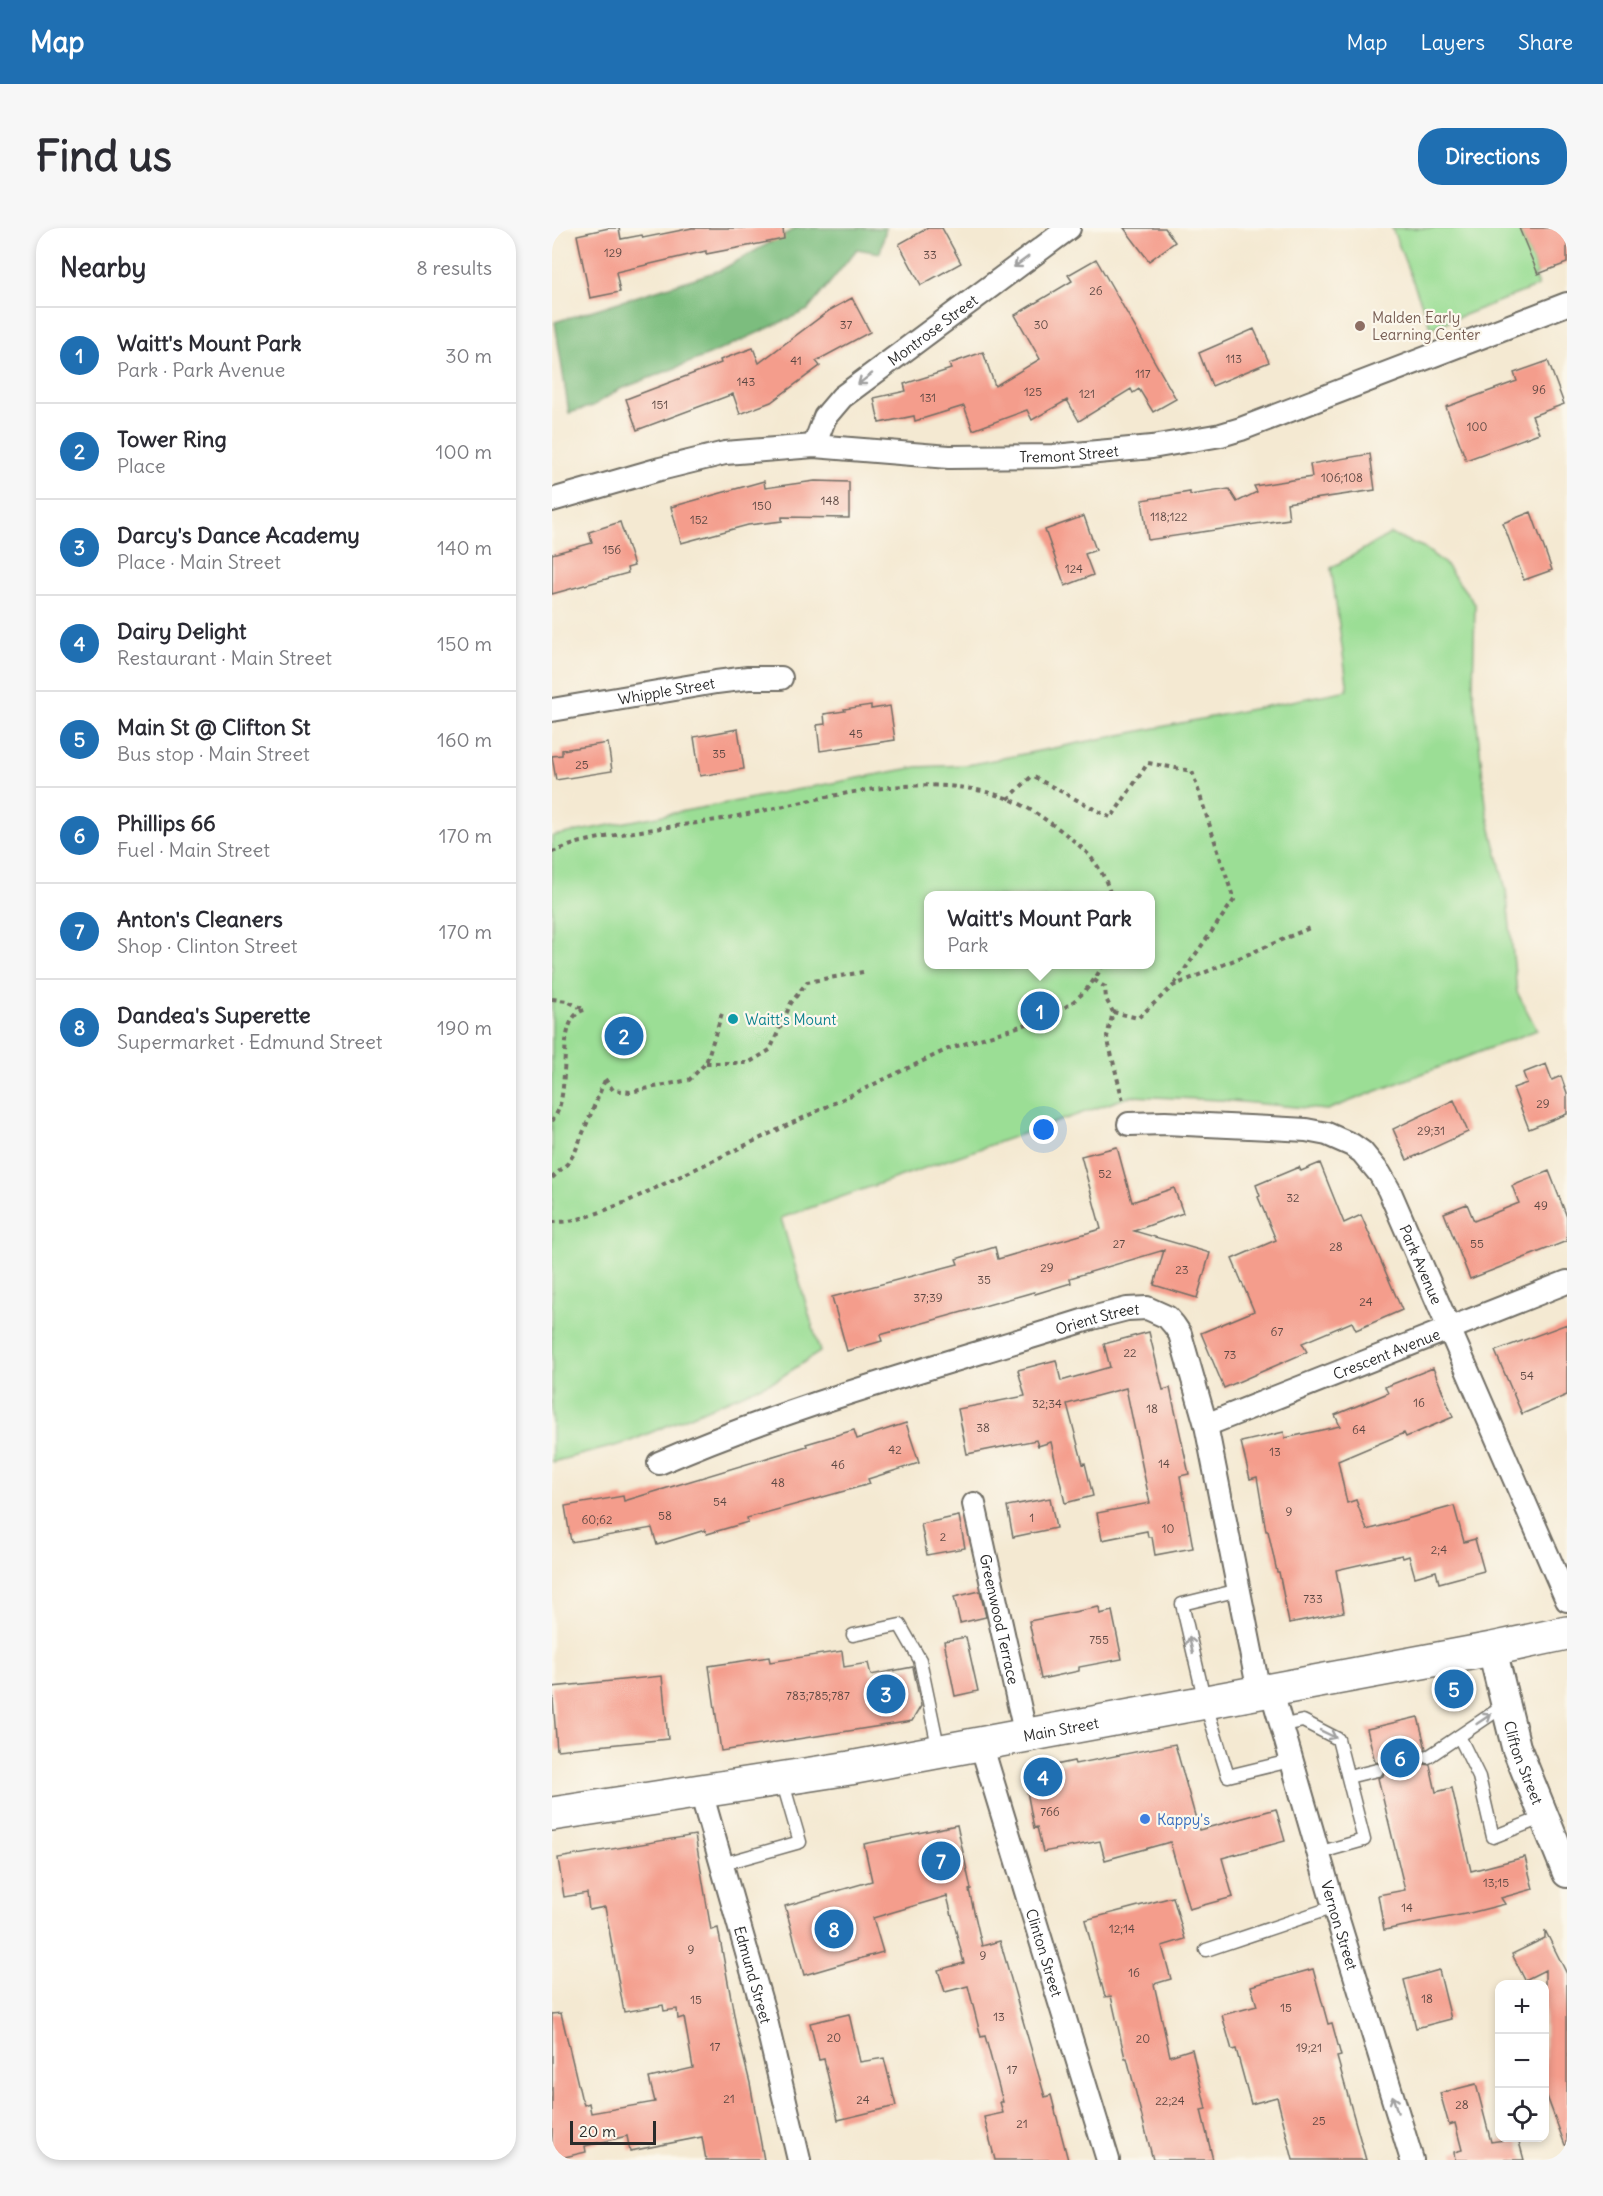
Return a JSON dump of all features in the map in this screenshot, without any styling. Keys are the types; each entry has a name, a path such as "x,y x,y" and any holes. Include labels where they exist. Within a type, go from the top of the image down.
{"main road":[{"name":"Main Street","path":"552,1814 701,1792 939,1752 1567,1633"}],"street":[{"name":"Montrose Street","path":"814,446 825,417 842,397 1069,228"},
{"name":"Tremont Street","path":"552,500 660,468 725,453 814,446 949,457 1054,456 1152,447 1210,437 1240,429 1567,304"},
{"name":"Whipple Street","path":"552,710 716,682 748,678 782,678"},
{"name":"Park Avenue","path":"1129,1124 1165,1123 1306,1130 1327,1134 1352,1145 1369,1160 1389,1190 1567,1599"},
{"name":"Crescent Avenue","path":"1206,1425 1567,1282"},
{"name":"Orient Street","path":"659,1462 708,1441 816,1402 1092,1318 1140,1308 1160,1312 1177,1329 1206,1425 1239,1590 1265,1691"},
{"name":"Greenwood Terrace","path":"974,1504 1026,1736"},
{"name":"Clifton Street","path":"1492,1649 1516,1747 1555,1829 1567,1873"},
{"name":"Vernon Street","path":"1265,1691 1280,1726 1412,2160"},
{"name":"Clinton Street","path":"981,1744 1108,2160"},
{"name":"Edmund Street","path":"701,1792 765,2016 799,2160"}],"lane":[{"path":"1239,1590 1182,1604 1204,1702 1228,1776 1290,1761"},
{"path":"853,1635 900,1625 920,1660 939,1752"},
{"path":"1428,1758 1505,1705"},
{"path":"1280,1726 1303,1721 1338,1739 1364,1840 1318,1853"},
{"path":"1459,1736 1479,1777 1493,1837 1555,1829"},
{"path":"1348,1777 1377,1770"},
{"path":"722,1864 800,1842 782,1779"},
{"path":"1206,1950 1334,1907"}],"path":[{"path":"1008,799 1032,776 1110,818 1148,763 1192,771 1234,900 1173,986 1138,1018 1113,1012"},
{"path":"552,852 579,842 613,835 722,819 850,793 913,785 970,789 1008,799 1043,817 1080,846 1099,866 1109,891"},
{"path":"1173,986 1312,927"},
{"path":"552,1222 576,1220 626,1202 948,1049 1046,1018 1074,1001 1095,980 1100,969"},
{"path":"706,1063 748,1063 770,1050 791,1003 807,982 863,972"},
{"path":"1095,980 1105,987 1106,999 1113,1012 1107,1037 1129,1124"},
{"path":"552,999 567,1001 585,1010 568,1014"},
{"path":"552,1178 575,1152 605,1079 613,1090 630,1092 689,1080 706,1063 723,1010"},
{"path":"552,1121 558,1110 556,1089"}],"green space":[{"path":"796,228 886,228 880,253 857,249 808,310 709,355 618,390 593,406 569,413 555,322 721,270"},
{"path":"1392,228 1519,228 1538,274 1534,276 1538,286 1431,328"},
{"path":"1390,534 1423,547 1445,564 1475,604 1473,688 1487,813 1506,890 1517,992 1537,1030 1327,1110 1221,1100 1131,1096 781,1218 820,1352 778,1379 626,1443 552,1462 552,836 917,767 968,765 1348,690 1331,568"}],"building":[{"path":"619,228 621,239 642,235 643,238 692,228 783,228 784,239 706,254 706,251 616,272 620,292 590,298 577,235"},
{"path":"928,228 942,228 961,263 921,285 899,244"},
{"path":"1124,228 1165,228 1175,242 1149,261"},
{"path":"1519,228 1567,228 1567,263 1538,274"},
{"path":"1096,259 1176,399 1153,412 1139,389 1133,393 1131,389 1079,421 1067,400 1032,420 1027,410 973,430 964,406 915,421 914,416 879,423 874,398 906,391 904,384 951,369 949,364 983,352 995,386 1040,359 1015,315 1072,281 1068,275"},
{"path":"852,298 870,332 816,361 820,366 771,402 740,414 733,394 637,430 626,399 721,363 720,360 753,348 759,363 830,310"},
{"path":"1254,329 1269,362 1212,386 1199,353"},
{"path":"1548,361 1564,404 1532,416 1539,433 1466,460 1446,407 1517,381 1514,373"},
{"path":"1370,454 1375,490 1287,503 1289,519 1148,540 1142,500 1190,492 1190,495 1229,489 1237,502 1257,492 1254,486 1312,477 1310,464"},
{"path":"764,481 765,488 815,481 849,482 849,518 782,517 782,521 748,525 681,543 671,507"},
{"path":"1531,512 1552,570 1524,580 1503,523"},
{"path":"1084,516 1096,550 1085,554 1093,575 1065,586 1045,530"},
{"path":"620,522 634,566 627,568 628,573 552,594 552,554 592,543 589,532"},
{"path":"871,705 871,709 890,706 895,740 820,751 817,725 825,724 824,714"},
{"path":"738,729 744,769 700,776 694,737"},
{"path":"608,743 612,771 556,780 552,756 562,755 562,750"},
{"path":"1546,1064 1552,1080 1561,1076 1567,1093 1567,1114 1529,1129 1513,1088 1527,1083 1523,1073"},
{"path":"1454,1100 1468,1132 1407,1160 1393,1129"},
{"path":"1117,1147 1132,1202 1174,1188 1183,1213 1134,1231 1210,1253 1197,1298 1154,1285 1164,1250 1070,1278 1071,1283 1035,1294 1034,1292 880,1335 882,1341 847,1351 832,1297 958,1264 956,1259 995,1247 998,1259 1101,1229 1081,1156"},
{"path":"1320,1163 1344,1223 1361,1215 1402,1310 1356,1330 1352,1322 1302,1343 1307,1352 1224,1388 1201,1333 1254,1311 1232,1259 1276,1240 1258,1197 1260,1196 1256,1185 1299,1167 1301,1171"},
{"path":"1549,1171 1567,1217 1567,1241 1470,1279 1444,1213 1467,1204 1474,1221 1519,1203 1512,1186"},
{"path":"1567,1324 1567,1395 1522,1414 1495,1351"},
{"path":"1149,1332 1163,1390 1170,1388 1189,1474 1180,1476 1193,1548 1155,1555 1152,1537 1148,1537 1147,1531 1102,1540 1097,1513 1150,1503 1126,1388 1067,1404 1093,1496 1065,1503 1051,1442 1038,1446 1036,1440 967,1454 958,1409 1025,1396 1018,1370 1056,1360 1061,1381 1110,1367 1104,1344"},
{"path":"1433,1368 1453,1417 1406,1437 1404,1433 1338,1461 1347,1503 1356,1500 1367,1530 1454,1506 1464,1542 1475,1539 1484,1571 1439,1583 1436,1571 1415,1577 1409,1556 1403,1558 1402,1555 1336,1570 1344,1612 1289,1623 1279,1572 1277,1572 1268,1531 1266,1531 1257,1477 1250,1479 1241,1442 1284,1432 1285,1438 1340,1426 1335,1415 1388,1393 1385,1387"},
{"path":"906,1423 919,1463 868,1479 870,1484 747,1518 748,1522 707,1534 705,1530 657,1545 652,1528 571,1542 565,1506 623,1496 624,1501 854,1430 857,1439"},
{"path":"1050,1498 1056,1528 1013,1537 1007,1506"},
{"path":"959,1516 965,1548 927,1555 921,1524"},
{"path":"980,1591 986,1617 960,1623 954,1597"},
{"path":"1099,1607 1100,1614 1112,1611 1122,1659 1079,1667 1079,1671 1041,1679 1029,1621"},
{"path":"966,1637 978,1691 955,1696 944,1641"},
{"path":"842,1651 844,1667 868,1663 871,1675 913,1667 921,1706 912,1721 721,1751 709,1666 769,1657 770,1662"},
{"path":"662,1676 668,1739 557,1750 552,1687"},
{"path":"1418,1717 1426,1749 1421,1753 1420,1758 1424,1764 1430,1765 1436,1792 1452,1788 1471,1871 1525,1857 1533,1889 1501,1898 1505,1904 1384,1930 1378,1895 1405,1890 1378,1778 1383,1776 1385,1769 1383,1764 1375,1762 1367,1729"},
{"name":"Kappy's","path":"1175,1744 1199,1830 1276,1809 1285,1841 1222,1858 1233,1897 1189,1909 1170,1842 1105,1860 1100,1841 1043,1852 1037,1827 1034,1828 1026,1786 1029,1771"},
{"path":"957,1825 982,1946 1000,1941 1045,2097 1051,2095 1068,2160 995,2160 984,2117 1003,2113 1000,2102 1003,2102 985,2036 981,2037 968,1986 945,1992 938,1970 964,1963 947,1896 873,1918 883,1952 804,1975 785,1906 872,1881 864,1844"},
{"path":"695,1835 711,1930 718,1928 764,2160 706,2160 702,2137 630,2151 627,2136 585,2146 586,2152 552,2160 552,2014 561,2013 581,2097 584,2105 589,2103 591,2113 655,2102 649,2078 693,2068 684,2017 678,2019 677,2009 664,2011 663,2005 624,2012 605,1907 589,1910 587,1893 564,1897 558,1858"},
{"path":"1173,1897 1185,1939 1162,1946 1171,1979 1154,1984 1170,2056 1192,2049 1206,2109 1201,2110 1213,2160 1153,2160 1127,2058 1125,2058 1111,1996 1105,1997 1085,1920"},
{"path":"1545,1930 1567,1974 1567,2145 1565,2145 1549,2102 1549,1980 1545,1980 1545,1970 1525,1980 1512,1954 1545,1938"},
{"path":"1313,1969 1328,2024 1332,2023 1341,2056 1337,2057 1366,2160 1293,2160 1277,2097 1251,2104 1236,2049 1232,2050 1222,2015 1257,2006 1251,1986"},
{"path":"1439,1970 1451,2019 1416,2028 1404,1980"},
{"path":"849,2014 860,2062 884,2058 896,2106 838,2120 824,2059 819,2060 810,2023"},
{"path":"1476,2084 1491,2142 1519,2142 1524,2160 1455,2160 1454,2152 1462,2150 1455,2123 1449,2125 1440,2093"}],"place":[{"name":"Malden Early Learning Center","path":"1360,326"},
{"name":"Waitt's Mount Park","path":"1040,1011"},
{"name":"Waitt's Mount","path":"733,1019"},
{"name":"Tower Ring","path":"624,1036"},
{"name":"Main St @ Clifton St","path":"1454,1689"},
{"name":"Darcy's Dance Academy","path":"886,1694"},
{"name":"Phillips 66","path":"1400,1758"},
{"name":"Dairy Delight","path":"1043,1777"},
{"name":"Kappy's","path":"1145,1819"},
{"name":"Anton's Cleaners","path":"941,1861"},
{"name":"Dandea's Superette","path":"834,1929"}]}
